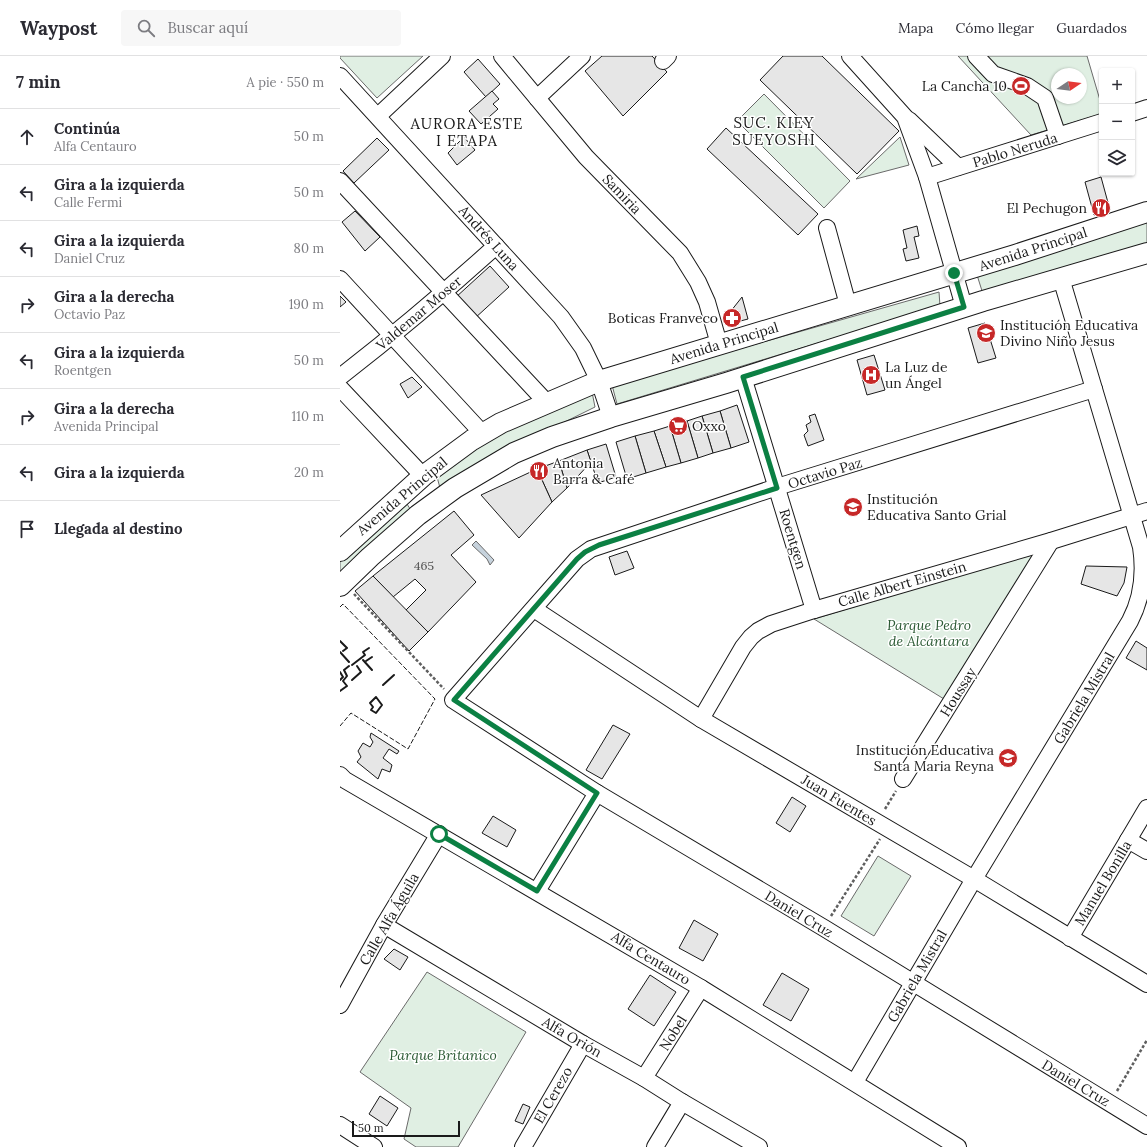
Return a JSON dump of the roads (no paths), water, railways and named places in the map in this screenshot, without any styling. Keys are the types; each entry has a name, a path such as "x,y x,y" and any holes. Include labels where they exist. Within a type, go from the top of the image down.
{"main road":[{"name":"Avenida Principal","path":"343,543 420,479 483,434 501,423 599,381 1015,255 1147,212"},
{"name":"Avenida Principal","path":"341,584 418,515 455,488 514,453 552,437 611,417 964,307 1147,253"},
{"path":"420,479 434,503"}],"street":[{"path":"378,116 442,56"},
{"name":"Samiria","path":"502,56 586,157 680,253 698,282 704,295 719,344"},
{"path":"537,98 582,56"},
{"path":"850,56 906,117 958,167"},
{"path":"976,56 993,74 1027,86 1045,98 1058,136"},
{"name":"Andrés Luna","path":"340,76 561,317 583,348 599,381 611,417"},
{"path":"1135,112 1147,108"},
{"path":"906,117 927,177 964,307"},
{"name":"Pablo Neruda","path":"927,177 1099,123"},
{"path":"340,181 548,404"},
{"path":"827,228 848,305"},
{"name":"Valdemar Moser","path":"340,377 445,292 496,246"},
{"name":"Gabriela Mistral","path":"855,1082 974,879 1114,648 1136,609 1141,594 1143,566 1140,514 1094,389 1061,278"},
{"path":"340,279 483,434"},
{"name":"Roentgen","path":"743,377 814,610"},
{"path":"340,388 420,479"},
{"name":"Octavio Paz","path":"454,700 577,559 591,549 777,488 1094,389"},
{"name":"Calle Albert Einstein","path":"701,718 736,658 751,637 771,624 1140,514"},
{"name":"Houssay","path":"903,779 1051,541"},
{"name":"Juan Fuentes","path":"534,609 701,718 974,879 1147,984"},
{"name":"Daniel Cruz","path":"454,700 597,793 824,928 913,984 1147,1126"},
{"name":"Alfa Centauro","path":"342,781 439,834 701,988 855,1082 954,1146"},
{"path":"537,891 597,793"},
{"name":"Manuel Bonilla","path":"1070,938 1147,808"},
{"name":"Calle Alfa Águila","path":"340,1005 384,925 439,834"},
{"path":"1128,840 1147,852"},
{"name":"Alfa Orión","path":"384,925 759,1147"},
{"name":"Nobel","path":"644,1078 701,988"},
{"name":"El Cerezo","path":"523,1147 583,1044"},
{"path":"655,1147 682,1102"},
{"path":"340,1125 374,1147"}],"place":[{"name":"La Cancha 10","path":"1021,86"},
{"name":"El Pechugon","path":"1101,208"},
{"name":"Boticas Franveco","path":"732,318"},
{"name":"Institución Educativa Divino Niño Jesus","path":"986,333"},
{"name":"La Luz de un Ángel","path":"871,375"},
{"name":"Oxxo","path":"678,426"},
{"name":"Antonia Barra & Café","path":"539,471"},
{"name":"Institución Educativa Santo Grial","path":"853,507"},
{"name":"Institución Educativa Santa Maria Reyna","path":"1008,758"}],"district":[{"name":"SUC. KIEY SUEYOSHI","path":"774,130"},
{"name":"AURORA ESTE I ETAPA","path":"467,132"}],"park label":[{"name":"Parque Pedro de Alcántara","path":"929,634"},
{"name":"Parque Britanico","path":"443,1055"}]}
